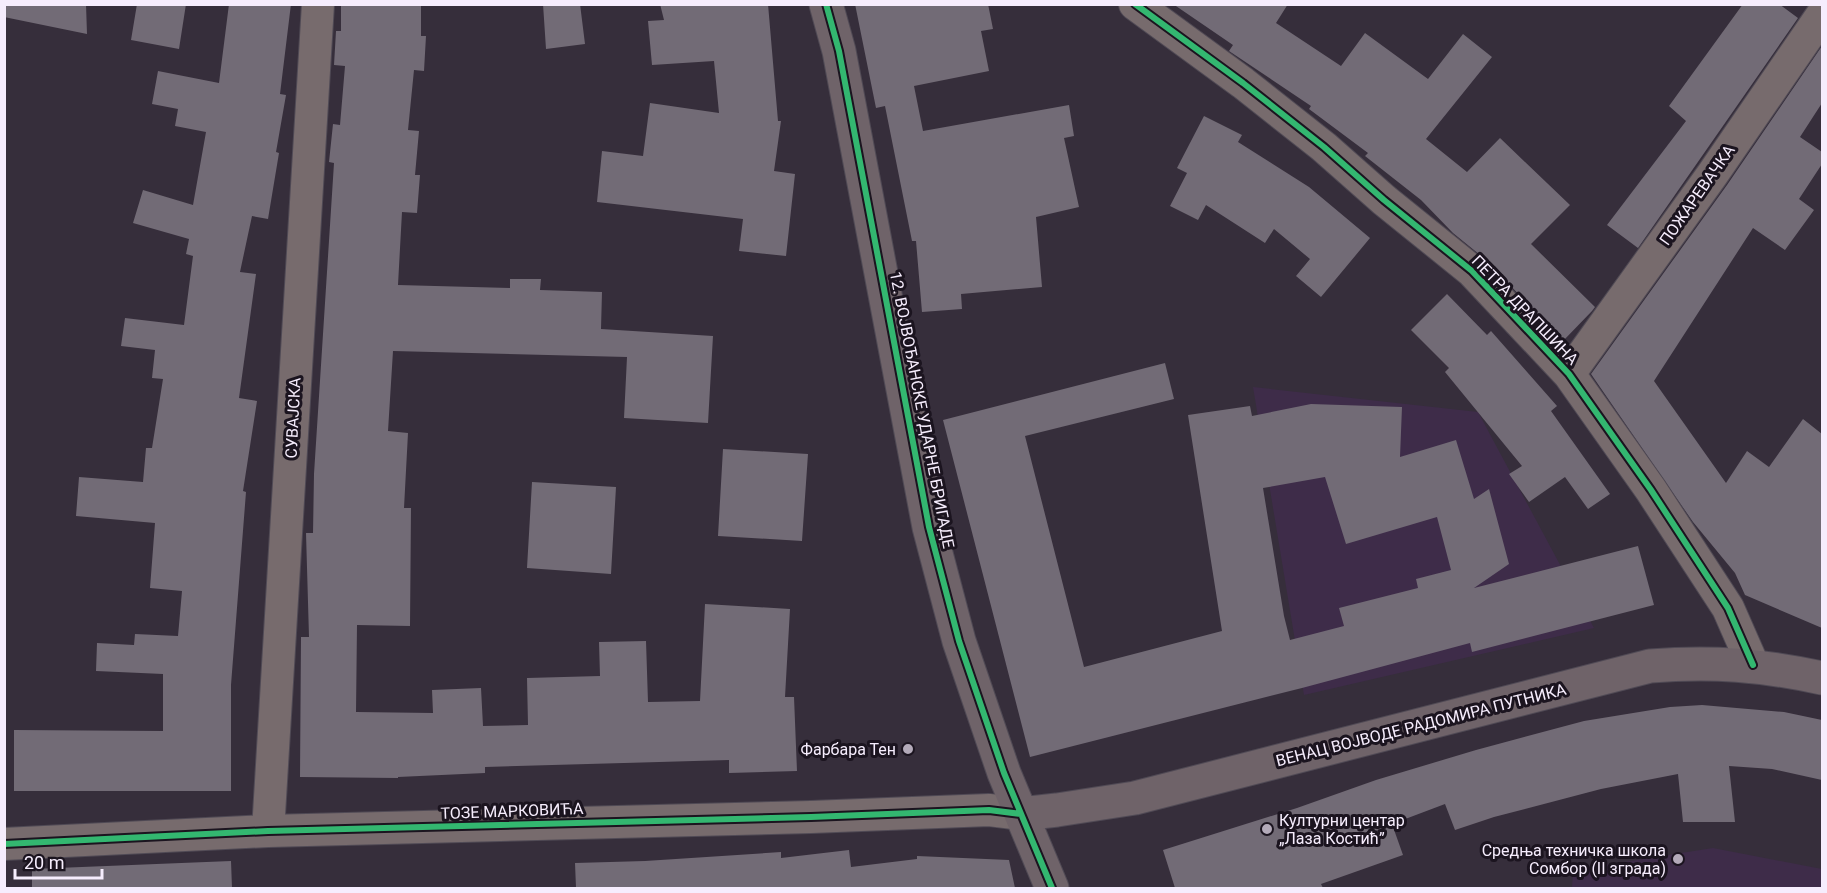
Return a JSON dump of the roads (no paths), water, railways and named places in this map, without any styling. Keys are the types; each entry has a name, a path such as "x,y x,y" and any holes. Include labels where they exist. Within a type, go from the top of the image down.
{"main road":[{"name":"12. ВОЈВОЂАНСКЕ УДАРНЕ БРИГАДЕ","path":"826,4 839,51 929,527 959,640 1004,773 1052,888"},
{"name":"ВЕНАЦ ВОЈВОДЕ РАДОМИРА ПУТНИКА","path":"1020,814 1135,798 1650,666 1697,663 1753,665 1822,678"}],"street":[{"name":"СУВАЈСКА","path":"268,831 318,4"},
{"name":"ПЕТРА ДРАПШИНА","path":"1135,4 1243,83 1324,147 1384,200 1472,271 1569,374 1651,490 1728,608 1753,665"},
{"name":"ПОЖАРЕВАЧКА","path":"1569,374 1713,175 1822,15"},
{"name":"ТОЗЕ МАРКОВИЋА","path":"4,844 268,831 811,817 989,810 1020,814"}],"place":[{"name":"Фарбара Тен","path":"908,749"},
{"name":"Културни центар „Лаза Костић”","path":"1267,829"},
{"name":"Средња техничка школа Сомбор (II зграда)","path":"1678,859"}]}
